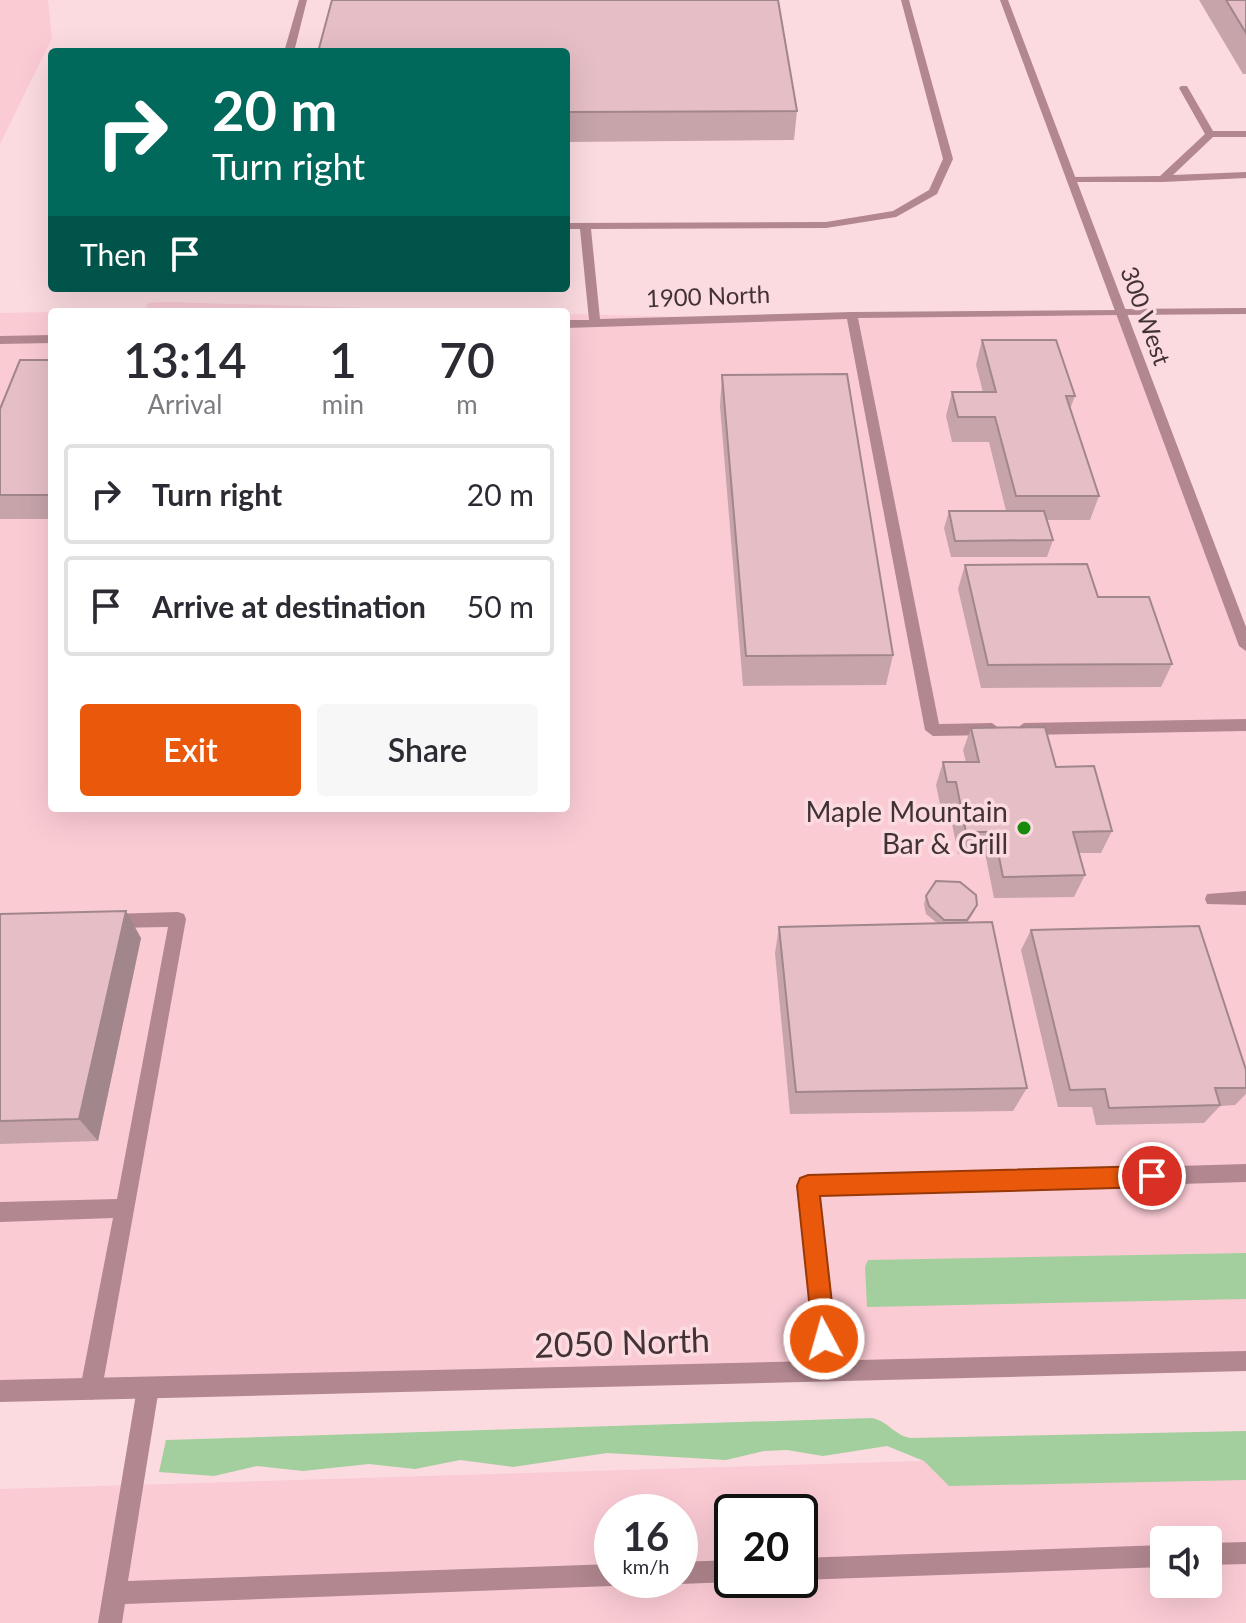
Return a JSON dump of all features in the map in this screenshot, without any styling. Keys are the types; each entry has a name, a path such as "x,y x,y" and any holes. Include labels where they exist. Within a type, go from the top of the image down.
{"street":[{"path":"290,48 303,0"},
{"path":"570,226 826,225 896,214 933,192 948,159 905,0"},
{"name":"300 West","path":"1004,0 1246,646"},
{"path":"1184,88 1210,134"},
{"path":"1163,179 1210,134 1246,134"},
{"path":"1072,180 1246,175"},
{"path":"585,226 595,323"},
{"path":"1120,312 1246,311"},
{"name":"1900 North","path":"570,324 852,315 1120,312"},
{"path":"852,315 933,730 1246,725"},
{"path":"0,340 48,339"},
{"path":"1213,899 1246,898"},
{"path":"89,921 178,919 91,1389"},
{"path":"828,1369 808,1186 1246,1173"},
{"path":"0,1212 125,1208"},
{"name":"2050 North","path":"0,1391 1246,1361"},
{"path":"110,1623 148,1388"},
{"path":"1222,1554 1246,1553"},
{"path":"818,1568 1150,1556"},
{"path":"115,1593 594,1576"}],"shaded area":[{"path":"0,0 48,0 52,38 0,144"},
{"path":"166,302 369,308 146,308 148,303"},
{"path":"48,312 48,812 570,812 570,314 726,318 1120,312 1246,646 1246,1361 0,1391 0,313"},
{"path":"1246,1451 1246,1623 0,1623 0,1489"}],"green space":[{"path":"1246,1253 1246,1299 867,1307 865,1267 868,1260"},
{"path":"872,1418 911,1438 1246,1431 1246,1480 949,1486 924,1461 887,1446 823,1456 787,1450 764,1451 726,1460 607,1453 513,1467 460,1460 415,1469 369,1464 303,1471 257,1466 214,1476 159,1472 166,1440"}],"building":[{"path":"332,0 778,0 797,111 570,112 570,48 319,48"},
{"path":"1226,0 1246,0 1246,33"},
{"path":"982,340 1056,340 1075,396 1066,396 1099,496 1016,496 995,417 958,417 952,392 996,392"},
{"path":"20,360 48,360 48,495 0,495 0,409"},
{"path":"847,374 893,655 746,656 722,375"},
{"path":"949,511 1044,511 1053,540 955,541"},
{"path":"1087,564 1098,597 1149,597 1172,664 988,665 965,565"},
{"name":"Maple Mountain Bar & Grill","path":"1045,727 1056,767 1094,766 1112,831 1073,832 1085,875 1003,877 994,832 966,832 956,782 947,782 943,762 979,762 971,728"},
{"path":"936,881 960,882 976,895 977,905 967,920 944,920 929,906 926,896"},
{"path":"126,911 79,1119 0,1121 0,914"},
{"path":"992,922 1027,1088 796,1092 779,927"},
{"path":"1199,926 1246,1070 1246,1088 1215,1088 1220,1105 1109,1108 1105,1089 1070,1090 1031,930"}],"place":[{"name":"Maple Mountain Bar & Grill","path":"1024,828"}],"route":[{"path":"824,1339 808,1186 1152,1176"}]}
